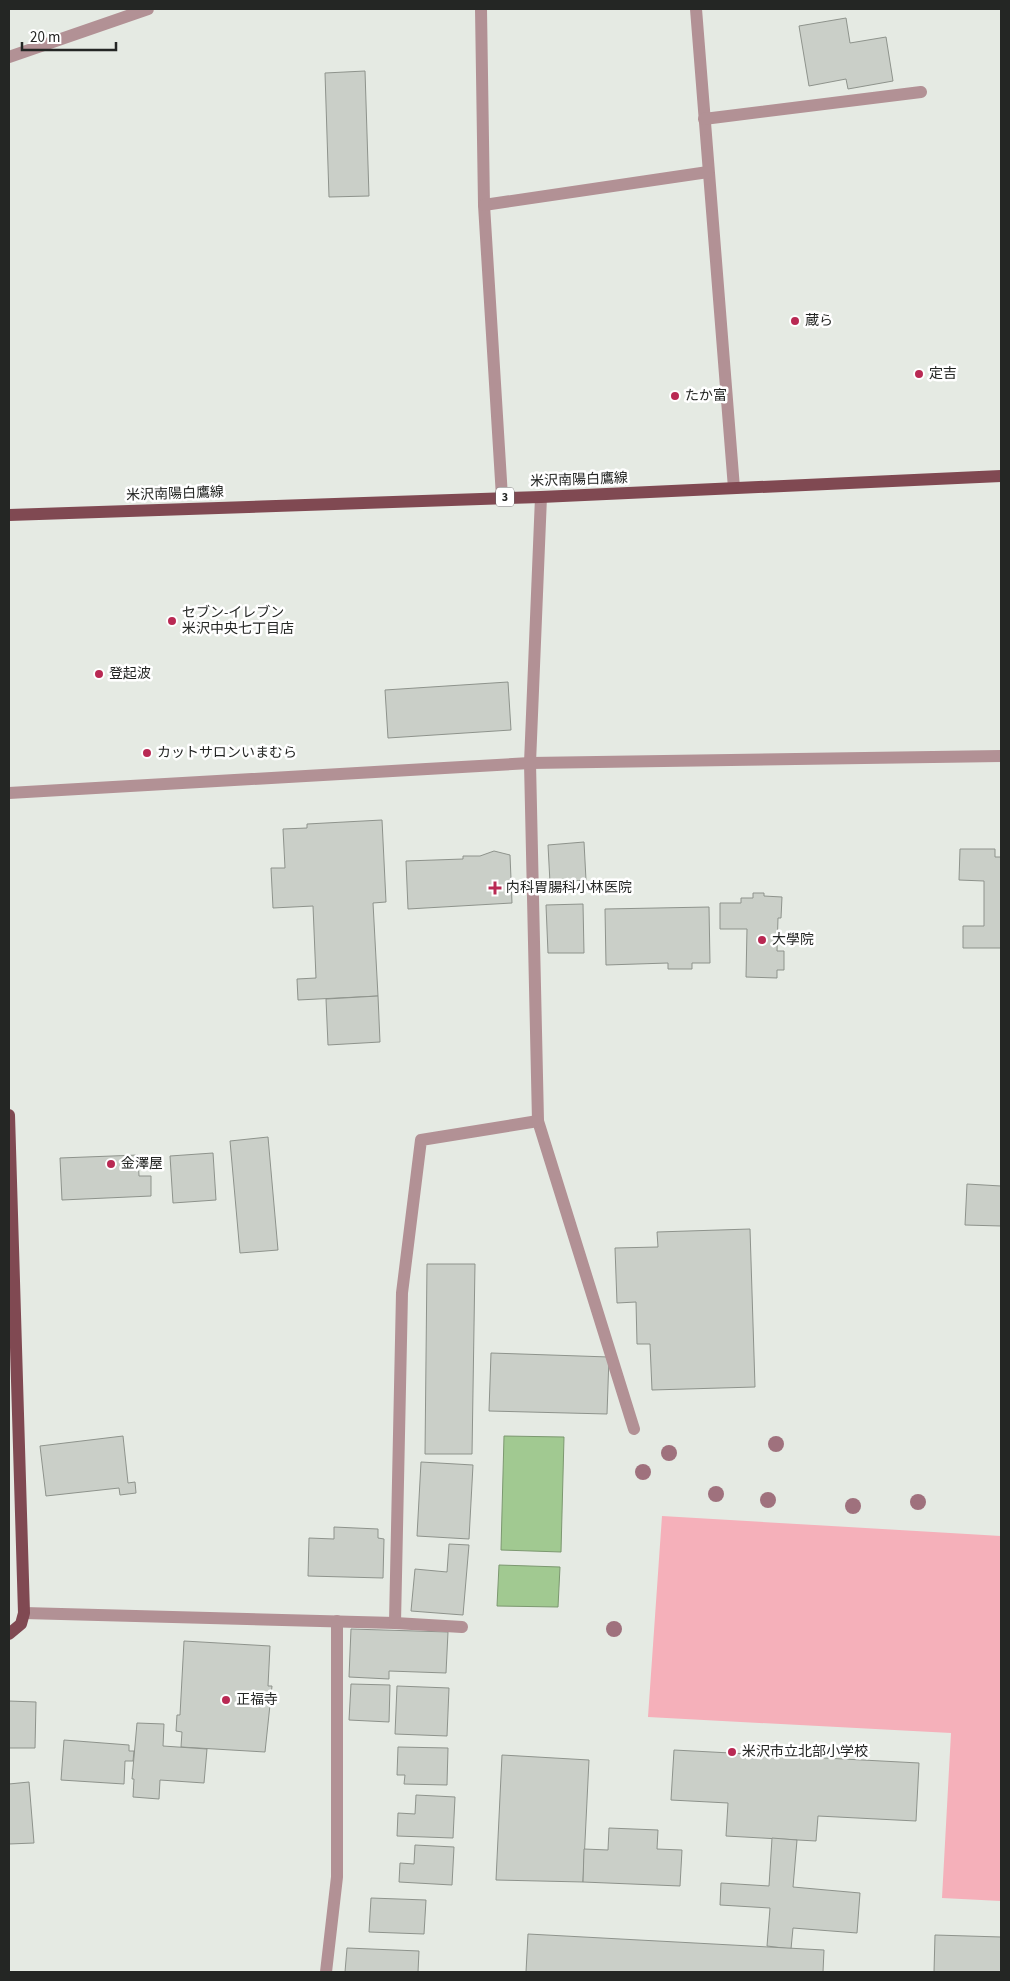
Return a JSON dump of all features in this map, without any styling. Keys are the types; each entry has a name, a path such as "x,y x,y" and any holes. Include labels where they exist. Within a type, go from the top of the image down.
{"main road":[{"name":"米沢南陽白鷹線","path":"9,515 541,497 1001,476"},
{"path":"9,1115 24,1613 21,1624 9,1634"}],"street":[{"path":"9,57 148,9"},
{"path":"481,9 484,205 502,497"},
{"path":"696,9 734,488"},
{"path":"704,120 921,92"},
{"path":"484,205 708,172"},
{"path":"541,497 530,763 538,1121 634,1429"},
{"path":"9,793 530,763 1001,756"},
{"path":"395,1623 402,1293 421,1140 538,1121"},
{"path":"24,1613 337,1621 462,1627"},
{"path":"326,1972 337,1877 337,1621"}],"shaded area":[{"path":"504,1436 564,1437 561,1552 501,1550"},
{"path":"662,1516 1001,1536 1001,1901 942,1898 951,1733 648,1717"},
{"path":"499,1565 560,1567 558,1607 497,1606"}],"building":[{"path":"846,18 850,43 886,37 893,81 848,89 846,79 809,86 799,26"},
{"path":"365,71 369,196 329,197 325,73"},
{"path":"508,682 511,730 388,738 385,690"},
{"path":"382,820 386,902 373,903 378,996 298,1000 297,979 316,978 313,906 273,908 271,868 285,868 283,829 307,828 307,824"},
{"path":"584,842 586,880 550,883 548,845"},
{"path":"960,849 995,849 995,857 1001,857 1001,948 963,948 963,926 984,926 984,881 959,880"},
{"path":"494,851 510,855 512,903 408,909 406,861 463,859 463,856 480,856"},
{"name":"大學院","path":"753,893 764,893 764,896 782,897 781,918 778,918 777,951 784,951 784,970 777,970 777,978 746,977 747,929 720,929 720,903 741,903 741,898 753,898"},
{"path":"583,904 584,953 548,953 546,905"},
{"path":"709,907 710,963 692,963 692,969 668,969 668,963 606,965 605,909"},
{"path":"378,996 380,1042 328,1045 326,999"},
{"path":"268,1137 278,1250 240,1253 230,1141"},
{"path":"213,1153 216,1200 173,1203 170,1156"},
{"path":"138,1155 139,1176 151,1176 151,1196 62,1200 60,1158"},
{"path":"967,1184 1001,1186 1001,1226 965,1225"},
{"path":"750,1229 755,1387 652,1390 650,1344 637,1344 636,1302 617,1303 615,1248 658,1247 657,1232"},
{"path":"427,1264 475,1264 472,1454 425,1454"},
{"path":"491,1353 609,1357 607,1414 489,1411"},
{"path":"123,1436 128,1483 135,1482 136,1493 120,1495 119,1488 46,1496 40,1446"},
{"path":"421,1462 473,1465 469,1539 417,1536"},
{"path":"334,1527 378,1529 378,1538 384,1539 383,1578 308,1576 309,1538 334,1539"},
{"path":"449,1544 469,1545 463,1615 411,1611 415,1569 447,1572"},
{"path":"351,1629 448,1632 446,1673 389,1671 389,1679 349,1677"},
{"name":"正福寺","path":"184,1641 270,1646 268,1686 272,1686 265,1752 181,1747 182,1732 176,1731 177,1715 180,1715"},
{"path":"351,1684 390,1685 389,1722 349,1720"},
{"path":"397,1686 449,1688 447,1736 395,1734"},
{"path":"9,1701 36,1702 35,1748 9,1748"},
{"path":"137,1723 164,1724 163,1746 207,1749 204,1783 160,1780 159,1799 133,1797 134,1779 132,1779"},
{"path":"64,1740 129,1745 129,1751 134,1751 133,1761 125,1761 124,1784 61,1780"},
{"path":"398,1747 448,1748 447,1785 404,1784 405,1775 397,1775"},
{"path":"674,1750 919,1763 916,1821 818,1816 816,1841 726,1836 728,1803 671,1800"},
{"path":"502,1755 589,1760 583,1882 496,1880"},
{"path":"29,1782 34,1843 9,1844 9,1784"},
{"path":"416,1795 455,1797 453,1838 397,1836 398,1813 415,1814"},
{"path":"609,1828 658,1830 657,1849 682,1850 680,1886 583,1882 584,1849 608,1850"},
{"path":"772,1838 797,1840 793,1887 860,1893 857,1933 793,1928 791,1949 767,1946 770,1908 720,1905 721,1883 769,1886"},
{"path":"415,1845 454,1847 452,1885 399,1882 400,1863 414,1864"},
{"path":"371,1898 426,1900 424,1934 369,1932"},
{"path":"528,1934 824,1950 823,1972 526,1972"},
{"path":"935,1935 1001,1937 1001,1972 934,1972"},
{"path":"347,1948 419,1951 418,1972 345,1972"}],"place":[{"name":"蔵ら","path":"795,321"},
{"name":"定吉","path":"919,374"},
{"name":"たか富","path":"675,396"},
{"name":"セブン-イレブン 米沢中央七丁目店","path":"172,621"},
{"name":"登起波","path":"99,674"},
{"name":"カットサロンいまむら","path":"147,753"},
{"name":"内科胃腸科小林医院","path":"495,888"},
{"name":"大學院","path":"762,940"},
{"name":"金澤屋","path":"111,1164"},
{"name":"正福寺","path":"226,1700"},
{"name":"米沢市立北部小学校","path":"732,1752"}]}
